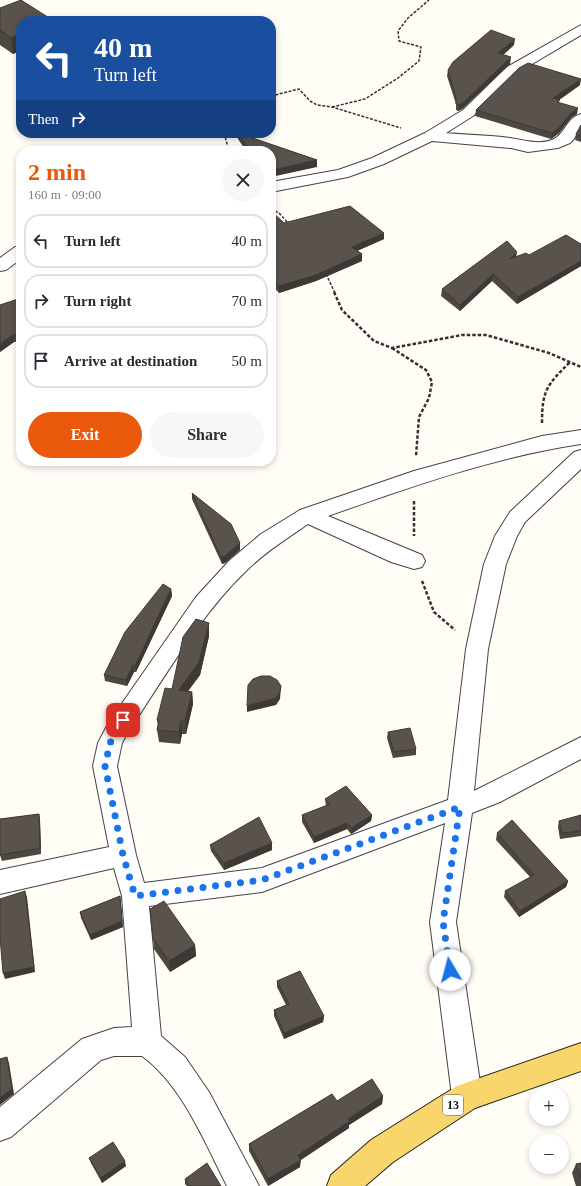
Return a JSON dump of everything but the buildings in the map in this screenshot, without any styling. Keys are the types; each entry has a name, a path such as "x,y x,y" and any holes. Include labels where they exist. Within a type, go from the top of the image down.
{"main road":[{"name":"13","path":"342,1186 382,1150 467,1096 581,1057"}],"street":[{"path":"276,186 342,174 378,161 430,136 468,113 512,70 581,28"},
{"path":"430,136 511,143 528,147 553,145 564,140 572,127 581,119"},
{"path":"0,260 16,253"},
{"path":"0,266 16,254"},
{"path":"147,1043 135,896 123,855 105,766 110,743 117,729 204,603 237,567 269,539 307,515 414,478 542,443 581,436"},
{"path":"467,1096 443,922 460,807 477,649 495,564 506,536 517,517 581,457"},
{"path":"307,515 399,556 414,560"},
{"path":"135,896 262,880 492,795 581,748"},
{"path":"0,882 123,855"},
{"path":"0,1126 92,1049 114,1042 132,1041 147,1043 175,1067 199,1102 244,1186"}],"path":[{"path":"276,95 299,89 310,103 320,107 332,107 365,99 398,78 419,61 420,47 400,41 398,32 408,18 429,0"},
{"path":"332,107 430,136"},
{"path":"276,212 288,224"},
{"path":"322,269 333,287 342,310 374,341 392,348 462,335 486,335 542,351 581,367"},
{"path":"542,443 541,401 546,387 570,362"}],"route":[{"path":"123,720 110,743 105,766 123,855 135,896 262,880 460,807 443,922 450,970"}]}
